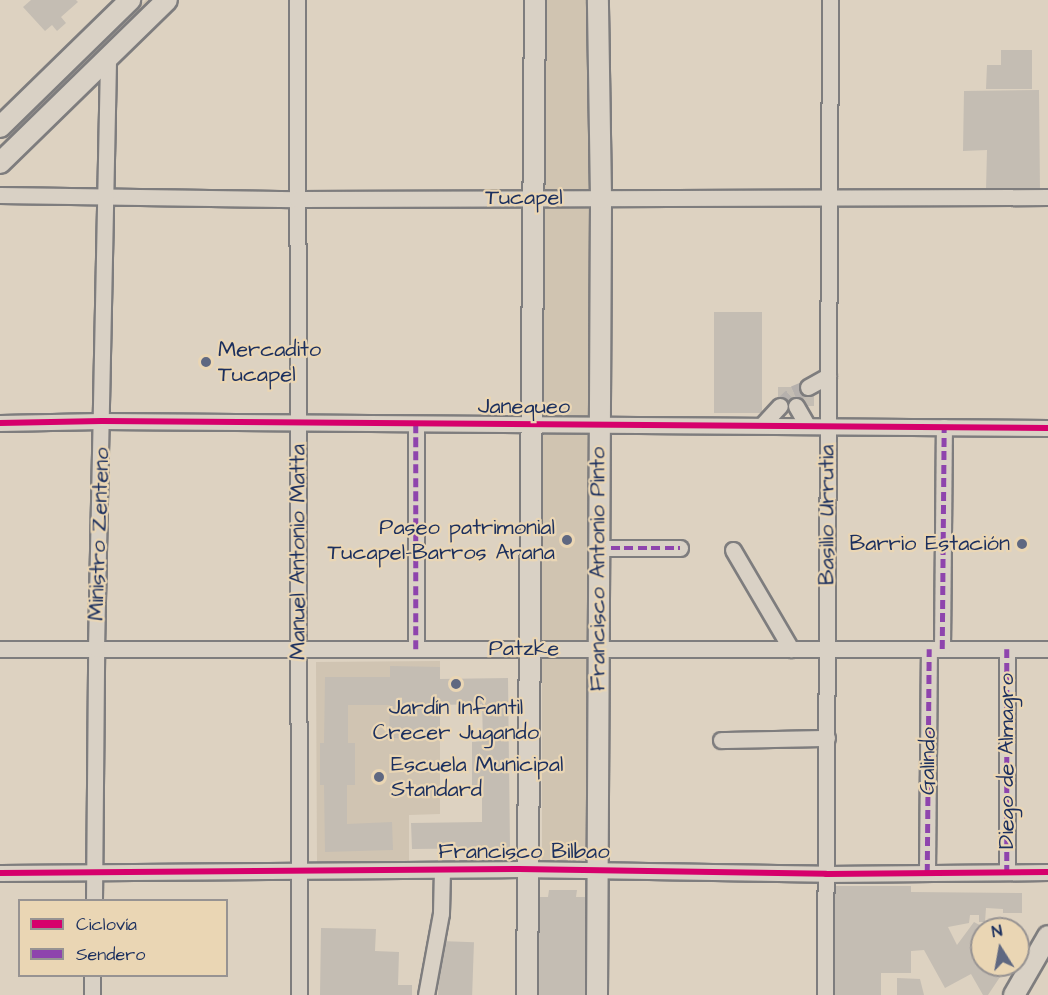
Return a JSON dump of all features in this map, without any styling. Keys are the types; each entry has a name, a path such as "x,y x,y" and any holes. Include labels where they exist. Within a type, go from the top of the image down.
{"main road":[{"path":"0,163 167,0"},
{"path":"527,995 535,0"},
{"name":"Francisco Antonio Pinto","path":"597,995 599,870 597,548 601,198 598,0"},
{"path":"108,59 109,35 124,5"},
{"path":"0,127 124,5"},
{"path":"1014,994 1048,936"}],"street":[{"name":"Manuel Antonio Matta","path":"297,0 299,995"},
{"name":"Basilio Urrutia","path":"825,995 830,0"},
{"name":"Ministro Zenteno","path":"94,899 96,649 108,59"},
{"name":"Tucapel","path":"0,195 297,199 1048,197"},
{"path":"808,387 828,376"},
{"path":"762,425 780,406"},
{"path":"796,406 807,425"},
{"name":"Janequeo","path":"0,423 102,421 1048,428"},
{"path":"416,424 416,649"},
{"name":"Galindo","path":"927,873 944,428"},
{"path":"597,548 680,548"},
{"path":"733,550 791,649"},
{"name":"Patzke","path":"0,649 1048,649"},
{"name":"Diego de Almagro","path":"1007,649 1007,872"},
{"path":"721,740 827,738"},
{"name":"Francisco Bilbao","path":"0,873 528,869 826,874 1048,872"},
{"path":"426,995 426,983 434,962 441,913 442,870"},
{"path":"92,977 92,995"}],"shaded area":[{"path":"146,0 160,0 0,160 0,145"},
{"path":"542,0 593,0 593,865 542,865"},
{"name":"Escuela Municipal Standard","path":"440,661 440,814 409,815 409,862 317,863 316,662"}],"building":[{"path":"31,0 76,0 78,2 61,17 66,23 57,31 52,25 45,31 23,7"},
{"path":"1001,50 1032,50 1032,89 986,89 987,65 1001,65"},
{"path":"1039,90 1040,191 986,190 987,150 963,151 964,91"},
{"path":"714,312 762,312 762,413 714,413"},
{"path":"778,387 814,387 814,406 778,406"},
{"path":"390,666 440,667 440,679 508,678 510,848 412,849 411,823 482,822 482,785 472,785 472,742 483,741 482,704 440,705 440,739 389,738 390,705 348,705 348,743 355,743 355,785 347,785 347,824 392,822 393,850 325,852 324,785 320,785 320,743 324,743 325,677 390,677"},
{"path":"835,886 911,886 911,892 1022,893 1022,913 1003,913 1003,909 986,908 985,917 970,915 969,923 948,927 957,945 970,927 970,975 945,988 924,950 911,951 911,973 881,973 881,995 835,995"},
{"path":"549,890 577,890 576,897 585,897 585,995 538,995 538,897 548,897"},
{"path":"321,928 376,929 375,951 399,952 398,985 412,985 412,995 320,995"},
{"path":"440,941 474,942 472,995 438,995"},
{"path":"973,977 1000,977 988,995 983,995"},
{"path":"897,978 920,979 924,995 897,995"}],"tunnel":[{"path":"780,406 794,393 808,387"}],"marked path":[{"path":"416,424 416,649"},
{"path":"942,649 944,427"},
{"path":"597,548 680,548"},
{"path":"927,873 929,649"},
{"path":"1007,649 1007,872"}],"cycle path":[{"path":"0,423 102,421 1048,428"},
{"path":"0,873 519,869 826,874 1048,872"}],"place":[{"name":"Mercadito Tucapel","path":"206,362"},
{"name":"Paseo patrimonial Tucapel-Barros Arana","path":"567,540"},
{"name":"Barrio Estación","path":"1022,544"},
{"name":"Jardín Infantil Crecer Jugando","path":"456,684"},
{"name":"Escuela Municipal Standard","path":"379,777"}]}
